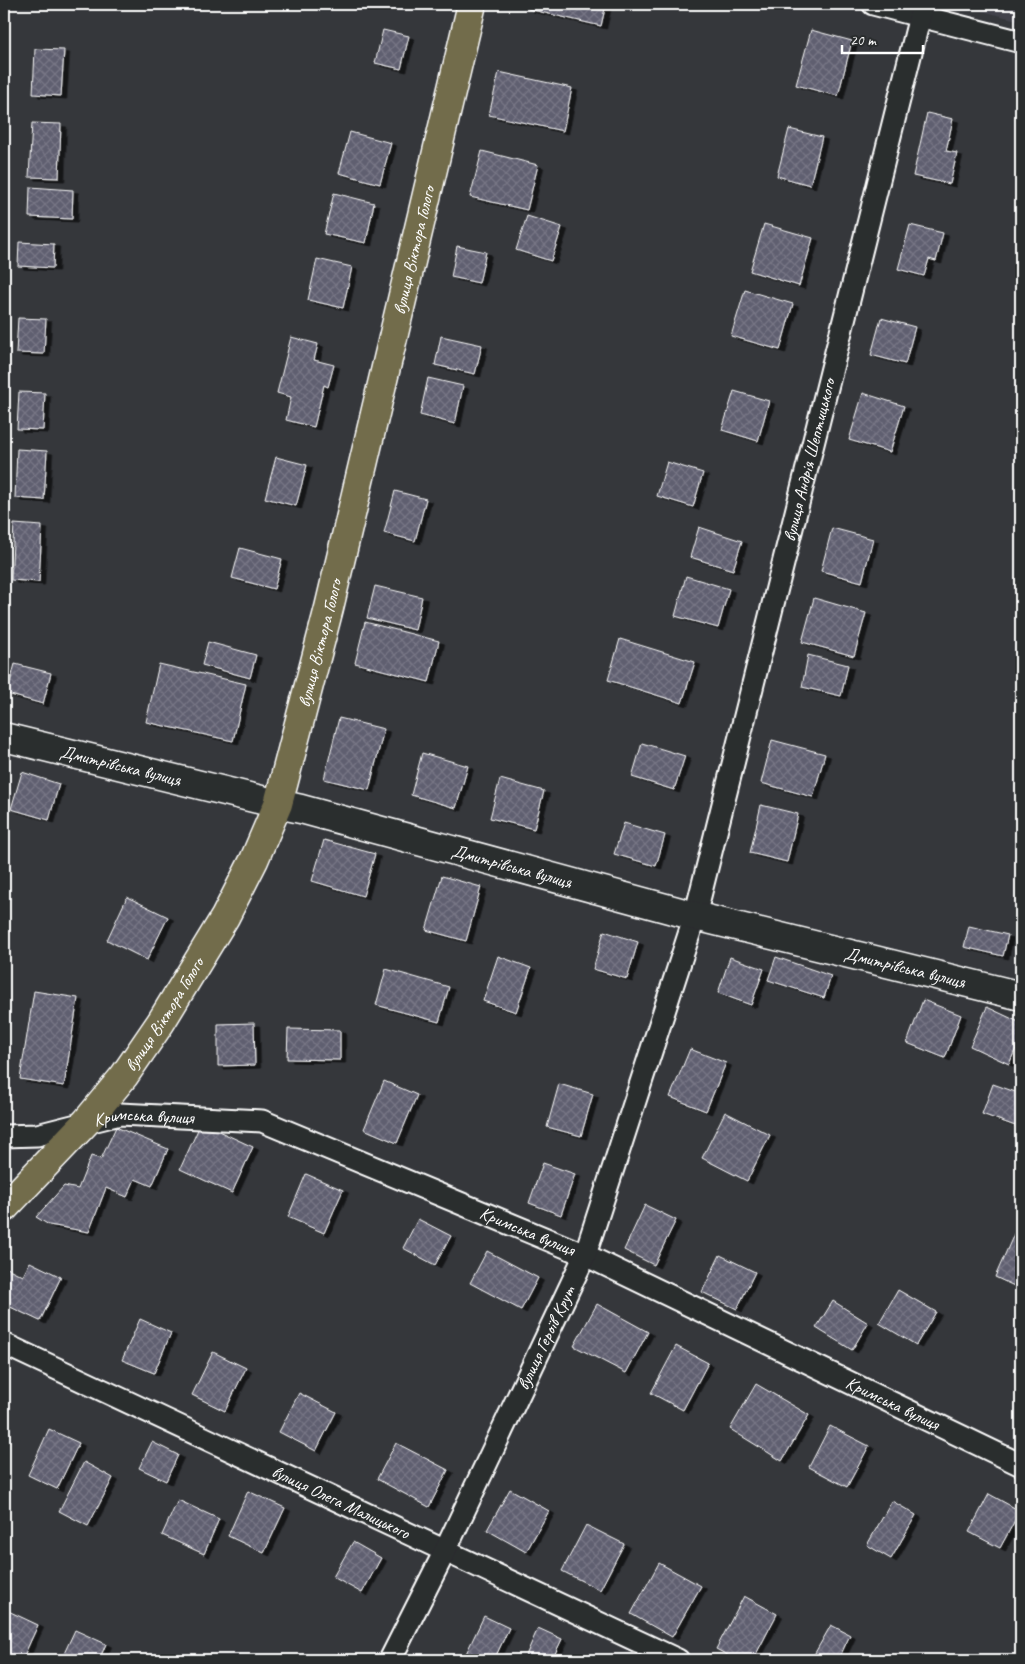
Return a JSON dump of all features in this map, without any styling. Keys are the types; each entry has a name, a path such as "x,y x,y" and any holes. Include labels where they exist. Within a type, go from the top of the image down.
{"main road":[{"name":"вулиця Віктора Голого","path":"4,1208 86,1122 124,1076 194,971 226,917 254,860 278,804 329,608 472,4"}],"street":[{"path":"873,4 926,7 1021,42"},
{"name":"вулиця Андрія Шептицького","path":"695,916 926,7"},
{"name":"Дмитрівська вулиця","path":"4,737 301,809 695,916 1021,996"},
{"name":"вулиця Героїв Крут","path":"390,1660 446,1551 585,1255 695,916"},
{"name":"Кримська вулиця","path":"4,1136 37,1135 120,1114 262,1121 585,1255 1021,1466"},
{"name":"вулиця Олега Малицького","path":"4,1344 678,1660"}],"shaded area":[{"path":"967,4 1021,4 1021,21 966,7"}],"building":[{"path":"529,4 606,4 601,26 528,9"},
{"path":"383,30 409,36 401,69 375,63"},
{"path":"811,30 852,41 838,96 796,85"},
{"path":"35,49 64,50 61,96 33,94"},
{"path":"499,72 572,88 563,131 489,115"},
{"path":"927,113 953,119 946,151 957,153 950,184 913,176"},
{"path":"32,123 61,124 59,178 29,177"},
{"path":"789,129 822,137 810,185 777,176"},
{"path":"350,132 391,143 380,184 339,173"},
{"path":"482,151 538,165 527,210 470,197"},
{"path":"30,187 73,190 72,219 29,217"},
{"path":"334,193 374,203 366,243 324,234"},
{"path":"527,216 562,227 551,261 516,250"},
{"path":"764,224 813,238 799,286 750,271"},
{"path":"910,225 943,233 936,261 929,259 924,276 898,269"},
{"path":"19,242 54,244 53,268 18,266"},
{"path":"457,246 486,252 479,283 451,277"},
{"path":"317,259 352,267 343,308 308,300"},
{"path":"745,290 793,304 780,350 731,336"},
{"path":"18,318 46,319 44,354 16,353"},
{"path":"881,318 915,327 905,364 871,355"},
{"path":"441,336 482,345 475,374 435,365"},
{"path":"291,337 318,344 314,360 334,365 328,387 324,385 314,427 286,420 291,397 277,393"},
{"path":"428,378 463,386 455,424 420,415"},
{"path":"734,391 769,401 758,441 722,430"},
{"path":"19,392 45,393 43,430 17,429"},
{"path":"863,393 904,406 890,452 849,440"},
{"path":"17,449 47,451 44,500 15,498"},
{"path":"276,457 307,465 296,506 265,498"},
{"path":"667,462 703,473 693,507 657,496"},
{"path":"395,491 426,499 415,541 384,533"},
{"path":"14,524 42,526 39,582 11,580"},
{"path":"699,527 742,541 733,570 690,557"},
{"path":"832,528 873,539 862,582 821,571"},
{"path":"240,548 282,559 274,589 232,578"},
{"path":"686,576 729,589 718,628 675,616"},
{"path":"375,586 422,597 415,630 367,618"},
{"path":"814,598 866,613 854,656 802,642"},
{"path":"365,622 439,641 429,682 355,663"},
{"path":"620,639 695,662 682,703 608,680"},
{"path":"208,642 256,655 250,678 202,665"},
{"path":"808,655 848,665 841,696 802,687"},
{"path":"15,664 51,673 43,704 7,694"},
{"path":"159,664 246,684 233,741 146,722"},
{"path":"339,718 384,729 369,790 324,779"},
{"path":"772,740 825,754 813,797 761,783"},
{"path":"642,743 685,756 674,790 632,777"},
{"path":"422,753 468,766 456,808 411,795"},
{"path":"22,772 59,784 49,820 11,809"},
{"path":"500,779 544,791 534,829 490,818"},
{"path":"761,805 798,814 787,862 750,853"},
{"path":"624,823 665,835 656,866 614,854"},
{"path":"324,840 375,854 363,896 312,881"},
{"path":"442,876 481,887 466,941 426,930"},
{"path":"127,897 168,917 147,960 107,940"},
{"path":"969,926 1008,935 1003,956 964,947"},
{"path":"604,931 638,942 627,979 593,969"},
{"path":"498,956 531,968 516,1012 483,1001"},
{"path":"730,957 764,969 751,1005 718,993"},
{"path":"776,957 831,976 824,998 768,980"},
{"path":"386,969 449,987 439,1022 376,1005"},
{"path":"34,991 78,998 64,1086 20,1079"},
{"path":"923,1000 961,1015 945,1058 907,1043"},
{"path":"987,1007 1021,1023 1021,1037 1009,1064 970,1046"},
{"path":"254,1023 255,1065 218,1066 218,1024"},
{"path":"288,1029 340,1030 340,1060 287,1059"},
{"path":"690,1049 726,1063 706,1111 670,1097"},
{"path":"384,1081 417,1095 397,1143 364,1129"},
{"path":"559,1084 593,1094 581,1136 547,1127"},
{"path":"993,1084 1021,1094 1021,1128 982,1114"},
{"path":"725,1112 770,1135 747,1181 702,1158"},
{"path":"201,1123 253,1147 232,1193 180,1169"},
{"path":"116,1127 168,1149 152,1186 135,1179 127,1197 106,1188 89,1232 49,1225 36,1217 64,1186 78,1189 91,1156 101,1159"},
{"path":"543,1163 575,1174 561,1215 529,1203"},
{"path":"306,1174 343,1190 324,1233 288,1217"},
{"path":"645,1205 676,1220 654,1265 624,1250"},
{"path":"418,1219 451,1236 435,1265 403,1248"},
{"path":"1018,1225 1021,1227 1021,1289 995,1277"},
{"path":"487,1251 538,1278 521,1310 470,1283"},
{"path":"720,1255 755,1272 737,1309 702,1292"},
{"path":"30,1262 61,1277 40,1321 4,1304 4,1275 7,1268 23,1276"},
{"path":"898,1290 936,1312 916,1345 879,1323"},
{"path":"833,1301 868,1323 852,1350 816,1328"},
{"path":"597,1304 648,1332 626,1373 574,1346"},
{"path":"140,1319 171,1333 154,1373 122,1360"},
{"path":"676,1346 708,1363 683,1410 651,1393"},
{"path":"213,1352 246,1368 225,1411 192,1395"},
{"path":"756,1384 809,1415 782,1461 730,1429"},
{"path":"299,1393 336,1412 316,1451 279,1432"},
{"path":"830,1426 869,1446 847,1487 809,1467"},
{"path":"49,1429 79,1443 57,1489 28,1475"},
{"path":"152,1442 178,1455 166,1481 139,1468"},
{"path":"396,1443 448,1470 429,1507 377,1479"},
{"path":"84,1462 113,1478 88,1526 59,1511"},
{"path":"510,1489 549,1511 526,1552 487,1530"},
{"path":"248,1491 285,1508 264,1553 228,1536"},
{"path":"989,1494 1020,1511 1000,1548 969,1532"},
{"path":"178,1500 219,1519 204,1554 162,1535"},
{"path":"892,1501 916,1515 891,1559 867,1545"},
{"path":"586,1525 624,1544 600,1590 562,1571"},
{"path":"353,1542 381,1558 362,1593 333,1577"},
{"path":"659,1563 701,1586 672,1637 631,1614"},
{"path":"744,1596 777,1614 753,1660 737,1660 716,1649"},
{"path":"4,1609 38,1625 22,1660 4,1658"},
{"path":"484,1616 509,1628 494,1660 463,1660"},
{"path":"831,1625 850,1635 841,1654 852,1660 811,1660"},
{"path":"538,1628 562,1639 552,1660 524,1660"},
{"path":"75,1630 106,1644 99,1660 61,1660"}]}
